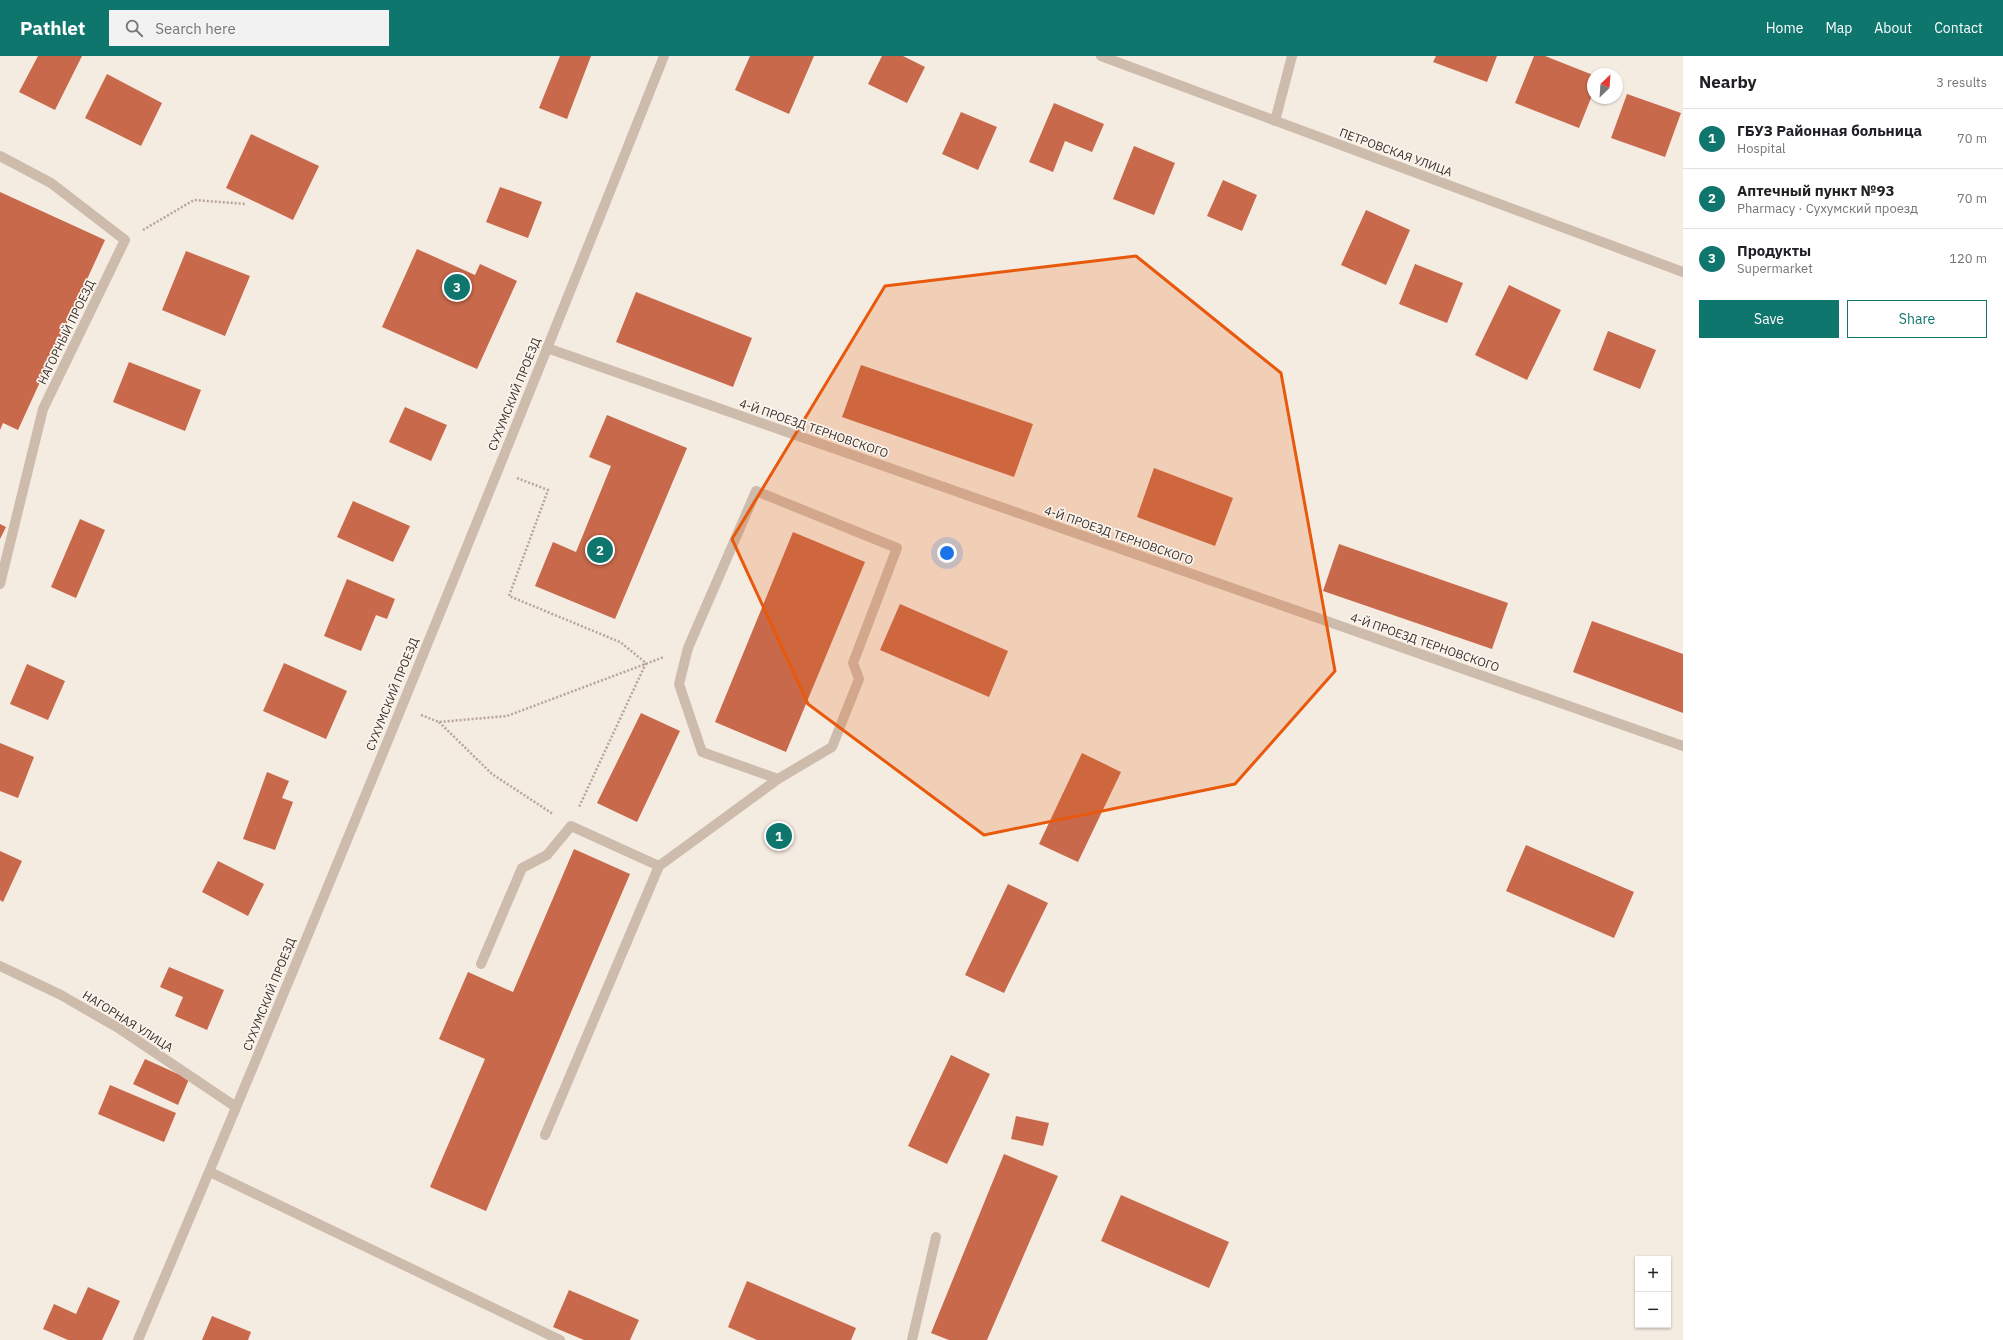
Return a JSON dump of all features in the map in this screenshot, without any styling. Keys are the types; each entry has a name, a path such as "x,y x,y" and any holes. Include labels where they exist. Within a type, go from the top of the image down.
{"street":[{"name":"СУХУМСКИЙ ПРОЕЗД","path":"138,1340 210,1172 497,471 664,56"},
{"name":"ПЕТРОВСКАЯ УЛИЦА","path":"1101,56 1683,272"},
{"path":"1274,120 1292,56"},
{"path":"0,156 51,183 125,240"},
{"name":"НАГОРНЫЙ ПРОЕЗД","path":"0,584 43,409 125,240"},
{"name":"4-Й ПРОЕЗД ТЕРНОВСКОГО","path":"547,348 1683,746"},
{"path":"545,1135 660,866 778,779 832,747 859,679 853,663 897,548 756,491 688,648 679,684 702,752 778,779"},
{"path":"481,964 522,868 547,855 571,826 660,866"},
{"name":"НАГОРНАЯ УЛИЦА","path":"0,966 61,995 120,1029 236,1107"},
{"path":"210,1172 560,1340"},
{"path":"912,1340 936,1237"}],"path":[{"path":"125,240 194,200 246,204"},
{"path":"497,471 548,490 509,596 620,642 646,663"},
{"path":"439,722 507,716 688,648"},
{"path":"400,708 439,722 492,774 571,826 646,663"}],"highlighted area":[{"path":"1136,256 1281,373 1335,671 1235,784 984,835 808,704 732,539 885,286"}],"building":[{"path":"38,56 82,56 55,110 19,92"},
{"path":"560,56 591,56 567,119 539,108"},
{"path":"750,56 814,56 789,114 735,90"},
{"path":"882,56 903,56 925,67 907,103 868,84"},
{"path":"1436,56 1497,56 1487,82 1433,62"},
{"path":"1534,56 1545,56 1587,73 1587,104 1589,104 1579,128 1515,103"},
{"path":"107,74 162,103 141,146 85,118"},
{"path":"1627,94 1681,113 1665,157 1611,138"},
{"path":"1054,103 1104,124 1092,152 1065,141 1053,172 1029,162"},
{"path":"961,112 997,127 978,170 942,154"},
{"path":"251,134 319,166 293,220 226,188"},
{"path":"1134,146 1175,163 1154,215 1113,199"},
{"path":"1223,180 1257,195 1242,231 1207,216"},
{"path":"500,187 542,202 528,238 486,222"},
{"path":"0,192 105,240 18,430 3,423 0,430"},
{"path":"1366,210 1410,230 1386,285 1341,265"},
{"path":"417,249 475,275 480,264 517,281 477,369 382,327"},
{"path":"186,251 250,276 225,336 162,310"},
{"path":"1415,264 1463,283 1447,323 1399,304"},
{"path":"1509,285 1561,310 1527,380 1475,355"},
{"path":"636,292 752,338 733,387 616,342"},
{"path":"1608,331 1656,350 1640,389 1593,370"},
{"path":"129,362 201,390 185,431 113,402"},
{"path":"861,365 1033,424 1014,477 842,417"},
{"path":"405,407 447,425 431,461 389,442"},
{"path":"607,415 687,448 615,619 535,586 553,542 576,552 611,466 589,457"},
{"path":"1154,468 1233,498 1215,546 1137,517"},
{"path":"353,501 410,526 393,562 337,537"},
{"path":"80,519 105,530 76,598 51,587"},
{"path":"0,524 6,527 0,539"},
{"path":"793,532 865,562 786,752 715,722"},
{"path":"1339,544 1508,603 1492,649 1323,591"},
{"path":"347,579 395,599 387,619 376,615 361,651 324,636"},
{"path":"900,604 1008,651 989,697 880,650"},
{"path":"1592,621 1683,654 1683,713 1573,672"},
{"path":"284,663 347,691 326,739 263,711"},
{"path":"27,664 65,681 48,720 10,704"},
{"path":"641,713 680,731 637,822 597,803"},
{"path":"0,743 34,757 18,798 0,791"},
{"path":"1082,753 1121,772 1078,862 1039,844"},
{"path":"267,772 289,781 282,798 293,802 275,850 243,839"},
{"path":"1526,845 1634,892 1614,938 1506,891"},
{"path":"574,849 630,874 486,1211 430,1187 485,1059 439,1039 468,972 513,992"},
{"path":"0,851 22,861 3,902 0,900"},
{"path":"218,861 264,884 248,916 202,892"},
{"path":"1008,884 1048,903 1004,993 965,975"},
{"path":"169,967 224,990 207,1030 175,1016 183,997 160,987"},
{"path":"951,1055 990,1074 947,1164 908,1146"},
{"path":"145,1059 189,1079 178,1105 133,1084"},
{"path":"110,1085 176,1113 164,1142 98,1114"},
{"path":"1016,1116 1049,1123 1043,1146 1011,1139"},
{"path":"1004,1154 1058,1176 987,1340 949,1340 931,1333"},
{"path":"1121,1195 1229,1242 1209,1288 1101,1241"},
{"path":"747,1281 856,1328 851,1340 757,1340 728,1327"},
{"path":"88,1287 120,1301 102,1340 68,1340 43,1329 54,1304 76,1314"},
{"path":"569,1290 639,1320 630,1340 584,1340 553,1327"},
{"path":"212,1316 251,1332 248,1340 202,1340"}],"place":[{"name":"Продукты","path":"457,287"},
{"name":"Аптечный пункт №93","path":"600,550"},
{"name":"ГБУЗ Районная больница","path":"779,836"}]}
